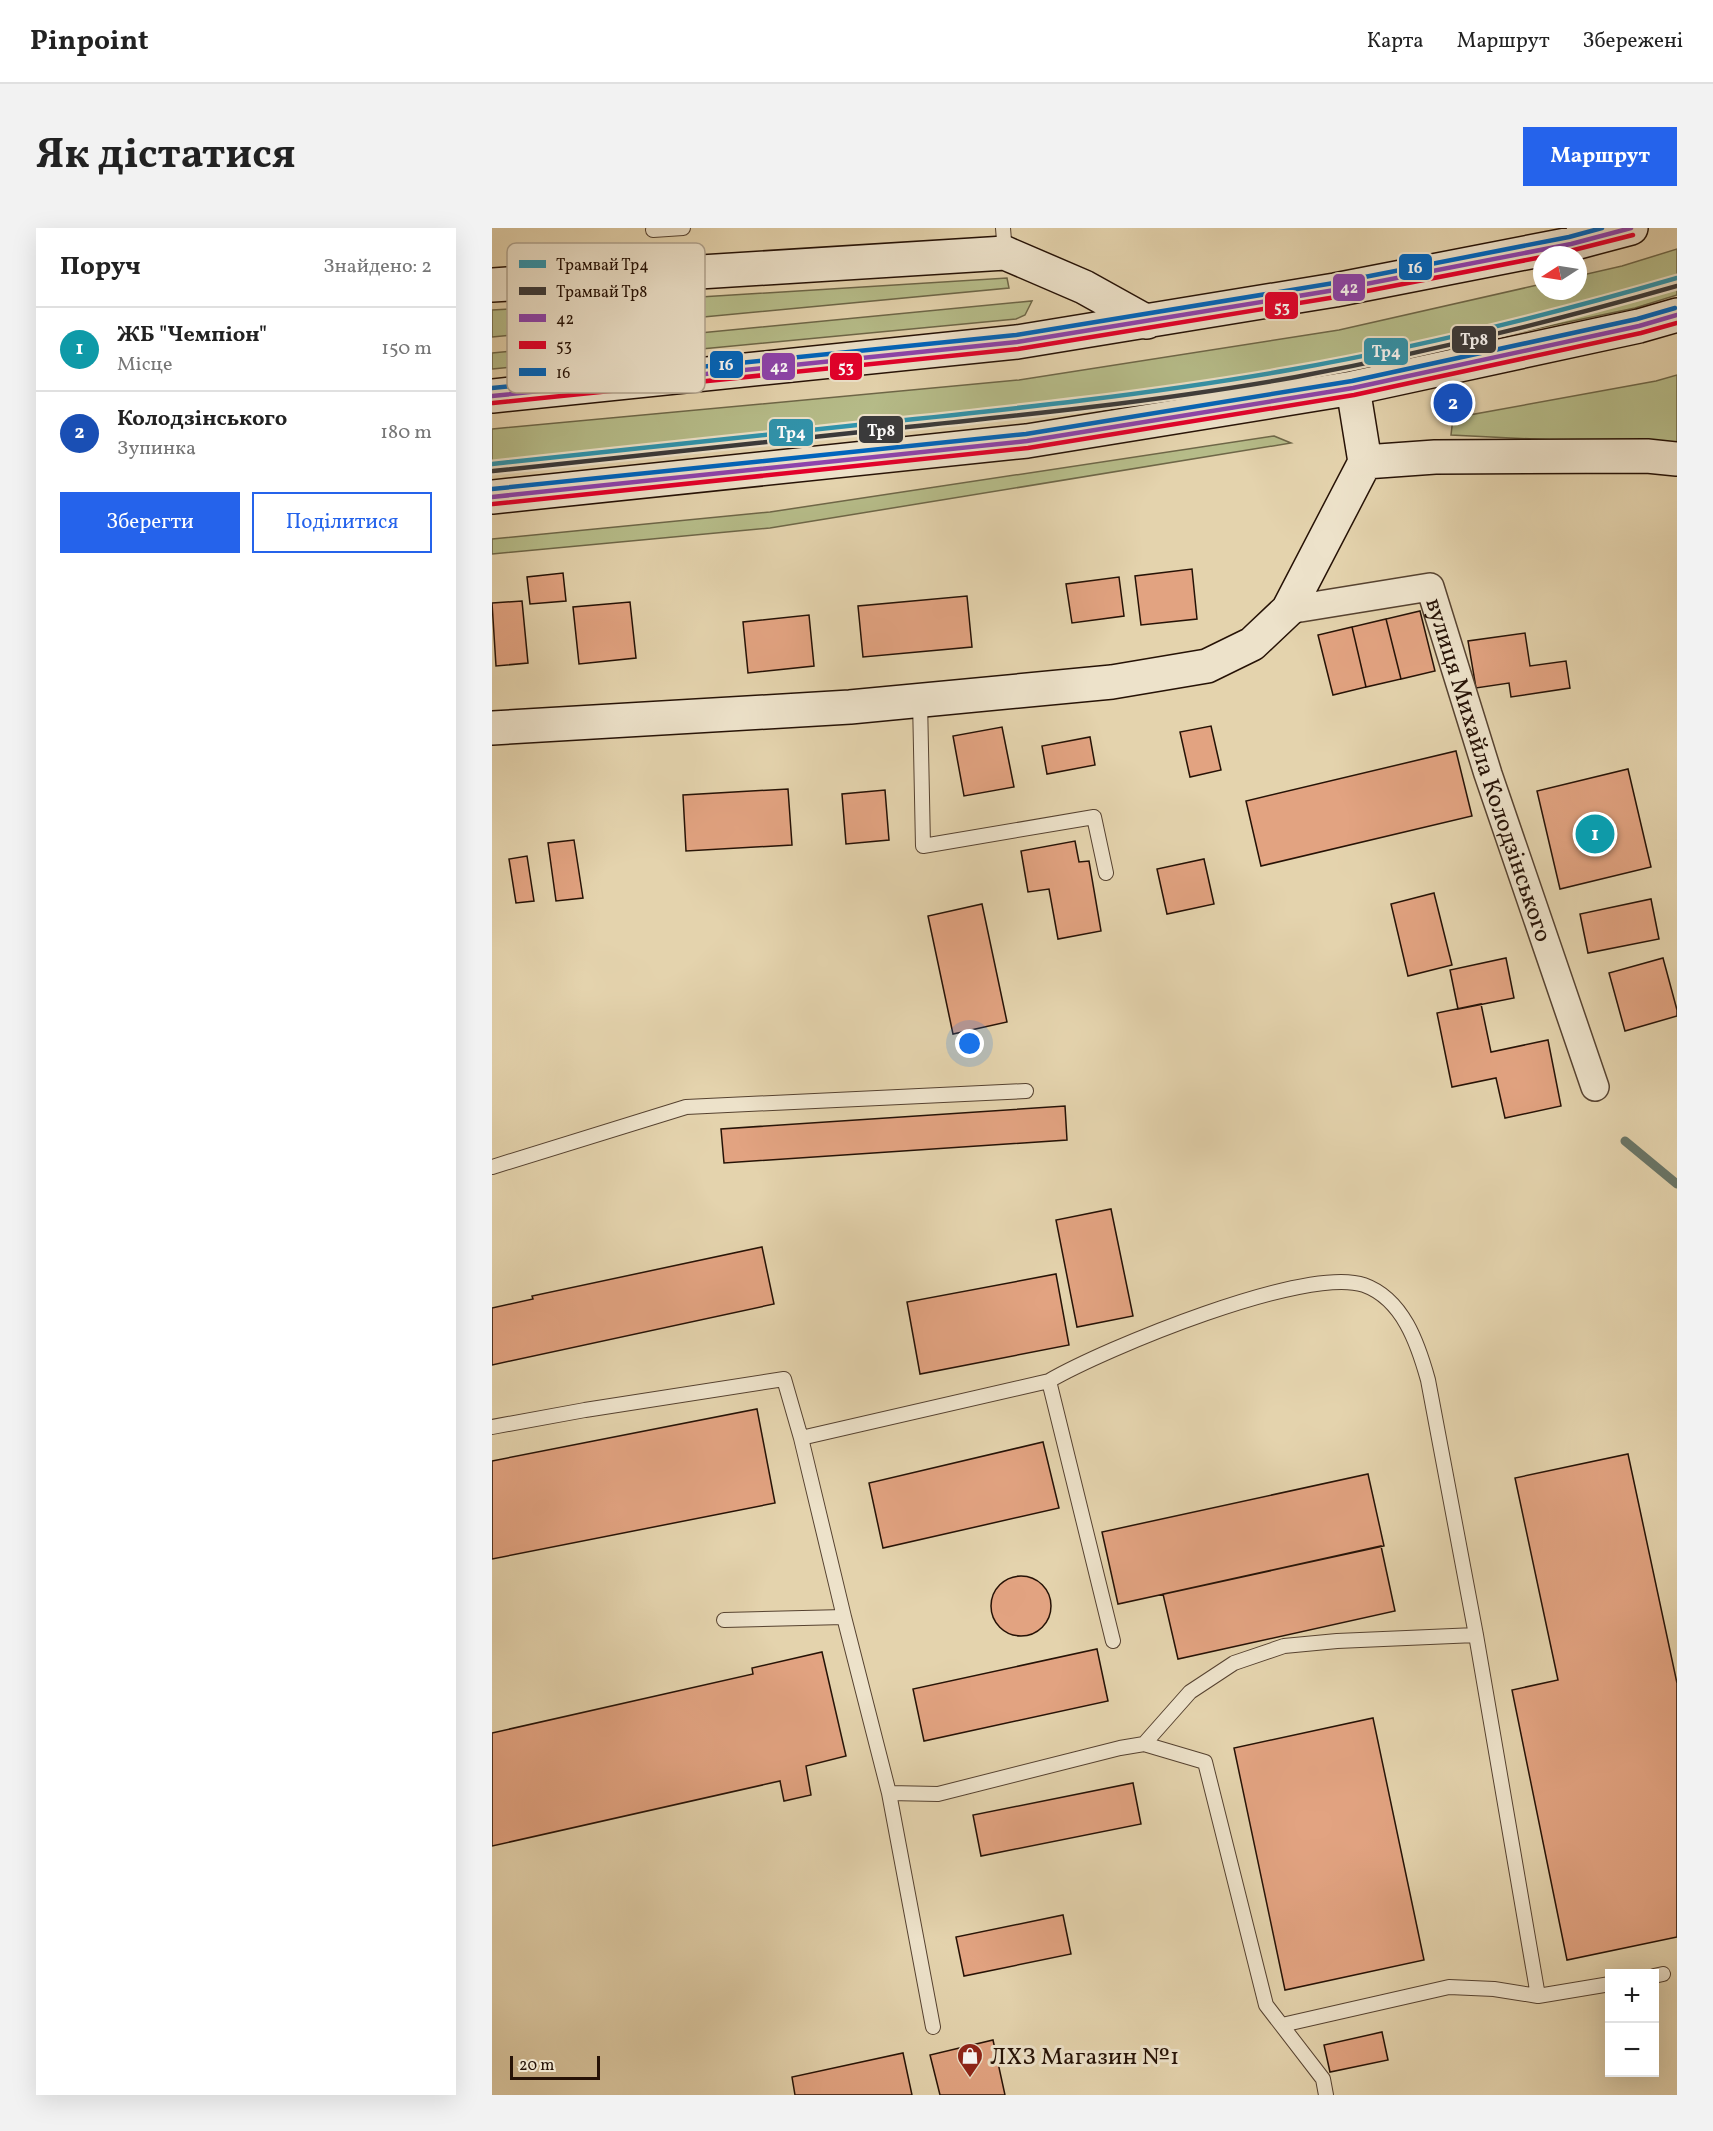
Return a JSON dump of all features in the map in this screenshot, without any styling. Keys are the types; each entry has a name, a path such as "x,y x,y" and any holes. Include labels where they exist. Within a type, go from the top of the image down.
{"main road":[{"path":"705,374 1017,342 1147,322 1571,244 1631,228"},
{"path":"705,266 1004,240 1147,322"},
{"path":"492,285 507,284"},
{"path":"492,497 1027,441 1353,388 1639,326 1677,315"},
{"path":"492,728 850,707 1112,682 1207,666 1252,644 1288,610 1365,462 1353,388"},
{"path":"492,396 521,393"},
{"path":"1365,462 1435,457 1647,456 1677,459"}],"street":[{"name":"вулиця Михайла Колодзінського","path":"1288,610 1430,587 1488,774 1595,1087"}],"lane":[{"path":"653,230 683,228"},
{"path":"920,700 923,846 1095,817 1106,873"},
{"path":"492,1167 686,1107 1026,1091"},
{"path":"801,1438 1049,1381 1075,1366 1152,1333 1241,1303 1282,1292 1315,1284 1342,1281 1364,1285 1383,1295 1398,1310 1410,1330 1428,1380 1476,1635 1538,1996"},
{"path":"492,1427 784,1379 801,1438 889,1793 933,2027"},
{"path":"1049,1381 1113,1641"},
{"path":"724,1620 844,1617"},
{"path":"1144,1744 1190,1692 1234,1663 1284,1646 1336,1641 1476,1635"},
{"path":"889,1793 938,1794 1144,1744 1205,1762 1266,2005 1323,2079 1326,2095"},
{"path":"1282,2025 1449,1987 1494,1989 1538,1996 1605,1985"}],"green space":[{"path":"1677,249 1677,295 1635,308 1348,368 1024,417 492,472 492,429 1019,380 1339,330 1533,286 1533,300 1587,300 1587,274"},
{"path":"1007,278 1009,288 705,317 705,297"},
{"path":"1032,301 1025,315 1016,319 705,349 705,332"},
{"path":"507,309 507,336 492,337 492,310"},
{"path":"507,352 507,368 492,369 492,353"},
{"path":"1677,375 1677,446 1451,435 1453,418 1656,381"},
{"path":"1274,436 1291,443 770,528 492,554 492,539 770,512"}],"building":[{"path":"1192,569 1197,619 1141,625 1135,576"},
{"path":"563,573 566,601 530,604 527,577"},
{"path":"1119,577 1124,616 1072,623 1066,584"},
{"path":"967,596 972,647 863,657 858,606"},
{"path":"522,601 528,663 496,666 492,603"},
{"path":"630,602 636,658 579,664 573,607"},
{"path":"1420,611 1435,671 1401,679 1386,619"},
{"path":"809,615 814,666 748,673 743,622"},
{"path":"1386,619 1401,679 1366,687 1352,627"},
{"path":"1352,627 1366,687 1333,695 1318,635"},
{"path":"1525,633 1530,666 1566,661 1570,688 1511,697 1509,683 1476,688 1468,641"},
{"path":"1211,726 1221,770 1190,777 1180,732"},
{"path":"1002,727 1014,787 964,796 953,736"},
{"path":"1090,737 1095,765 1047,774 1042,746"},
{"path":"1456,751 1472,816 1261,866 1246,801"},
{"path":"1628,769 1651,867 1560,889 1537,791"},
{"path":"788,789 792,845 686,851 683,795"},
{"path":"885,790 889,840 846,844 842,794"},
{"path":"574,840 583,898 556,901 548,843"},
{"path":"1075,841 1079,862 1089,861 1101,931 1058,939 1049,889 1028,892 1021,851"},
{"path":"527,856 534,901 516,903 509,859"},
{"path":"1204,859 1214,904 1167,914 1157,869"},
{"path":"1434,893 1452,965 1408,976 1391,904"},
{"path":"1651,899 1659,939 1588,953 1580,914"},
{"path":"982,904 1007,1022 953,1034 928,916"},
{"path":"1506,958 1514,998 1458,1009 1450,970"},
{"path":"1663,958 1677,1016 1625,1031 1609,973"},
{"path":"1481,1004 1491,1052 1548,1040 1561,1106 1505,1118 1496,1078 1452,1087 1437,1013"},
{"path":"1065,1106 1067,1140 724,1163 721,1129"},
{"path":"1111,1209 1133,1316 1077,1327 1056,1220"},
{"path":"762,1247 774,1304 492,1365 492,1308 533,1299 532,1296"},
{"path":"1056,1274 1069,1345 920,1374 907,1302"},
{"path":"757,1409 775,1503 492,1559 492,1461"},
{"path":"1043,1442 1059,1508 883,1548 869,1483"},
{"path":"1628,1454 1677,1683 1677,1937 1567,1960 1512,1690 1558,1680 1515,1478"},
{"path":"1368,1474 1384,1546 1118,1604 1102,1532"},
{"path":"1381,1546 1395,1611 1178,1659 1163,1594"},
{"path":"1015,1576 1027,1576 1043,1584 1049,1594 1051,1606 1049,1618 1043,1628 1027,1636 1015,1636 999,1628 991,1612 991,1600 999,1584"},
{"path":"1097,1649 1108,1701 924,1741 913,1689"},
{"path":"822,1652 846,1756 806,1766 811,1795 784,1801 780,1781 492,1846 492,1733 753,1674 752,1668"},
{"path":"1373,1718 1424,1960 1285,1990 1234,1748"},
{"path":"1133,1783 1141,1824 981,1856 973,1815"},
{"path":"1063,1915 1071,1954 964,1976 956,1937"},
{"path":"1382,2032 1388,2060 1330,2072 1324,2045"},
{"path":"993,2040 1005,2095 940,2095 930,2055"},
{"path":"903,2053 912,2095 795,2095 792,2077"}],"waterway":[{"path":"1625,1141 1677,1184"}],"tram line":[{"name":"Тр4","path":"492,464 1031,406 1238,379 1436,341 1581,305 1677,278"},
{"name":"Тр8","path":"493,471 1042,413 1245,386 1440,347 1677,286"}],"transit line":[{"name":"16","path":"705,366 1016,335 1334,283 1569,237 1602,228"},
{"name":"42","path":"705,374 1017,342 1335,290 1571,244 1631,228"},
{"name":"53","path":"1587,247 1633,235"},
{"name":"53","path":"705,381 1018,349 1336,297 1533,259"},
{"name":"16","path":"492,489 1026,434 1352,381 1637,319 1675,308"},
{"name":"42","path":"492,497 1027,441 1353,388 1639,326 1677,315"},
{"name":"53","path":"493,504 1028,448 1354,395 1641,333 1677,323"},
{"name":"16","path":"492,388 507,386"},
{"name":"42","path":"492,396 521,393"},
{"name":"53","path":"493,403 590,393"}],"place":[{"name":"Колодзінського","path":"1453,403"},
{"name":"ЖБ \"Чемпіон\"","path":"1595,834"},
{"name":"ЛХЗ Магазин №1","path":"970,2079"}]}
